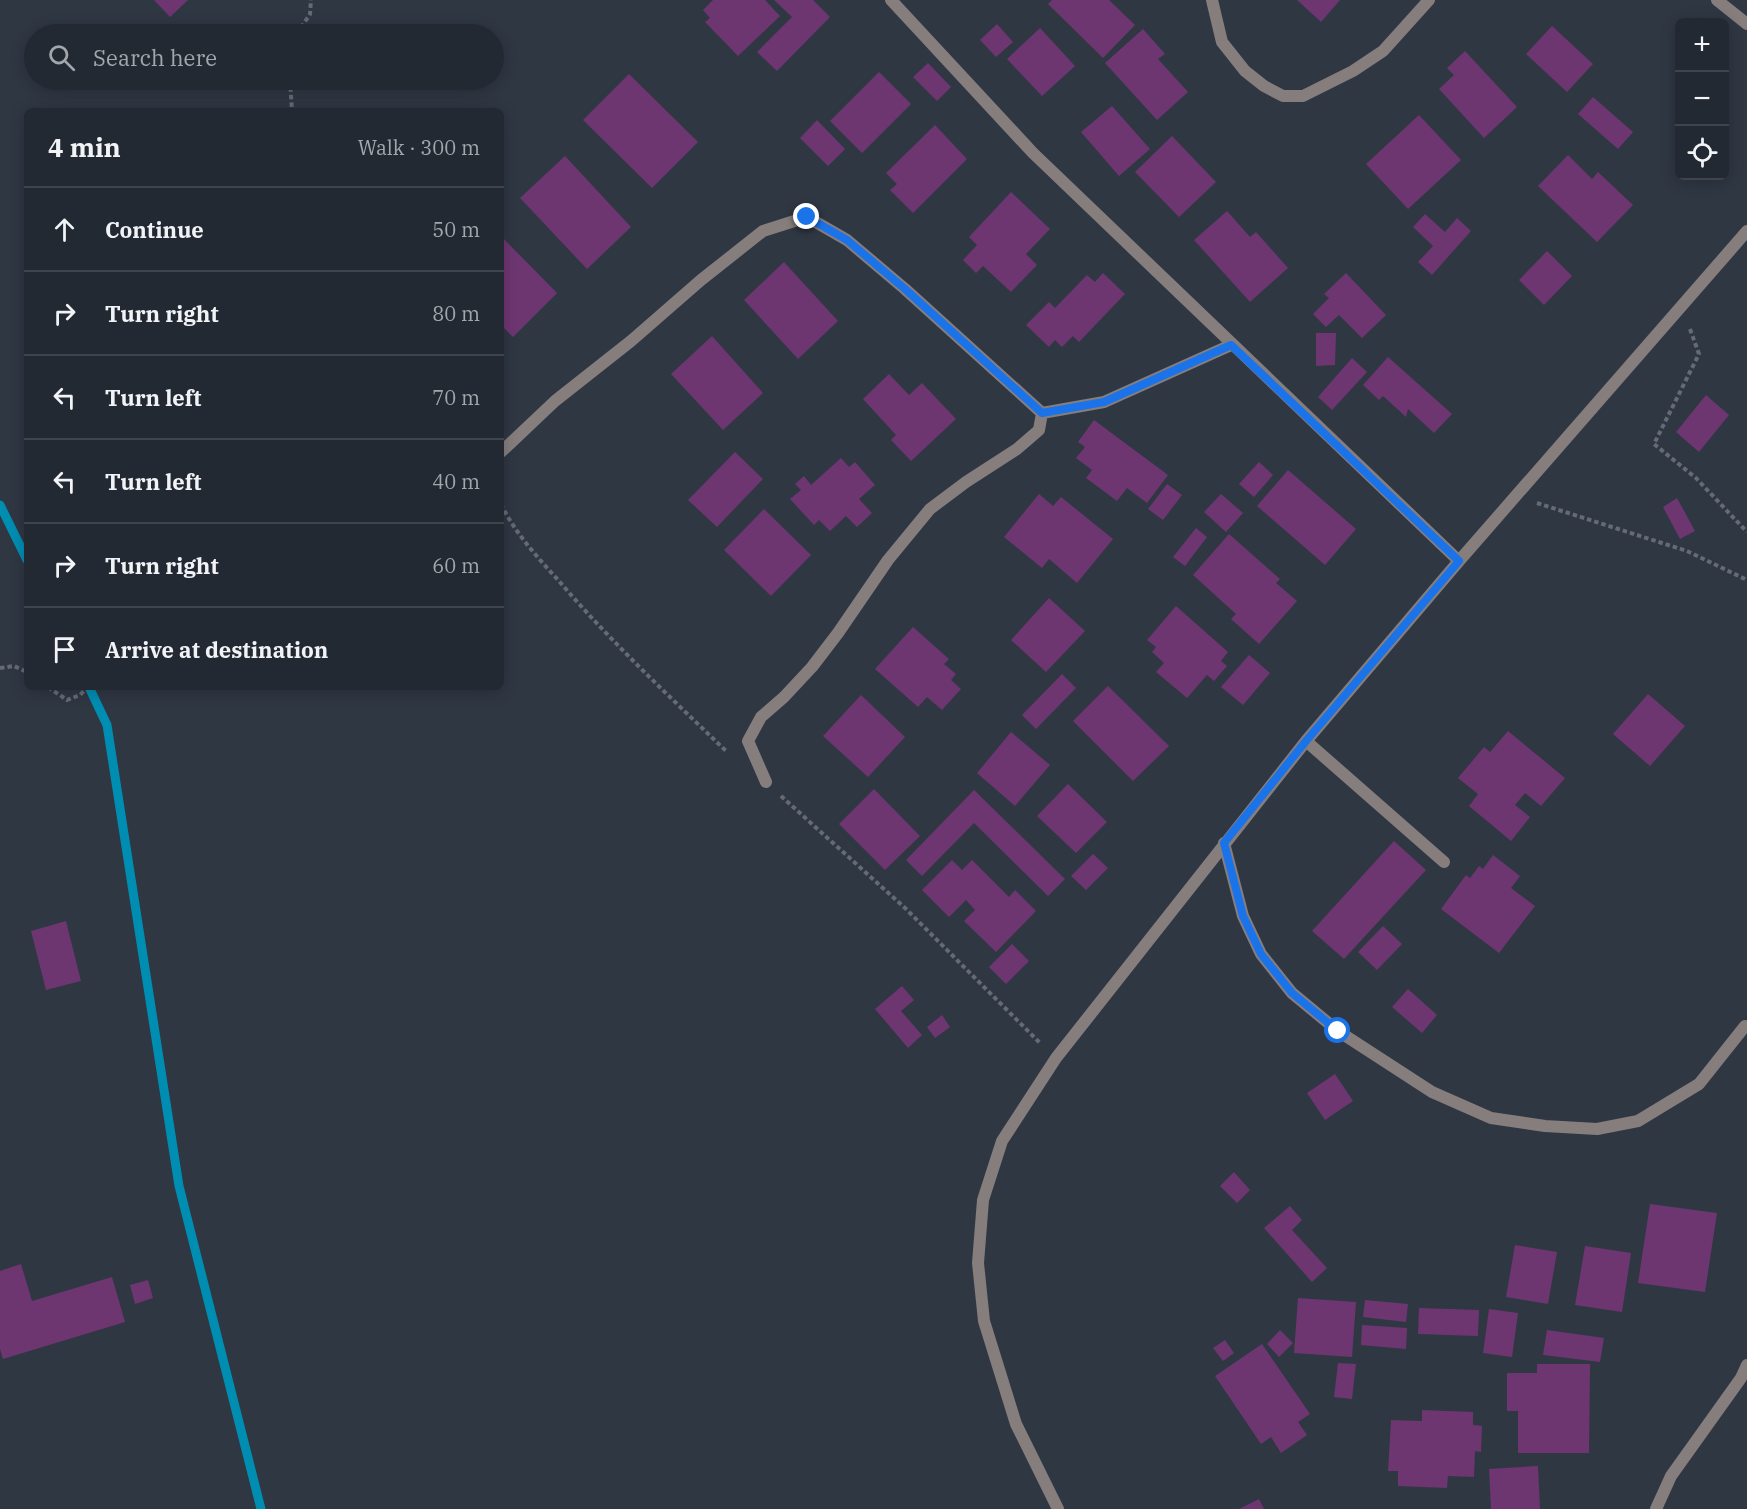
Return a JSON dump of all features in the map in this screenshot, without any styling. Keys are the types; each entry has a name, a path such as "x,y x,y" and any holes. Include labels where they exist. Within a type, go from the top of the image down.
{"street":[{"path":"891,0 1033,153 1459,561"},
{"path":"1212,0 1222,42 1245,71 1264,86 1283,96 1303,96 1353,71 1383,51 1429,0"},
{"path":"1717,0 1747,24"},
{"path":"504,449 555,401 763,231 807,217 847,240 905,289 1042,413"},
{"path":"1058,1509 1016,1424 984,1321 978,1263 983,1200 1002,1141 1056,1058 1306,741 1515,496 1747,231"},
{"path":"1042,413 1104,402 1231,345"},
{"path":"766,782 748,741 761,717 784,697 812,667 888,560 930,509 1024,443 1039,430 1042,413"},
{"path":"1306,741 1444,862"},
{"path":"1224,843 1243,916 1261,954 1292,993 1338,1031 1432,1092 1491,1118 1545,1126 1598,1129 1638,1121 1699,1084 1746,1026"},
{"path":"1656,1509 1671,1476 1741,1378 1747,1365"}],"path":[{"path":"304,24 310,15 311,0"},
{"path":"291,90 292,108"},
{"path":"1682,305 1699,354 1654,444 1696,478 1747,532"},
{"path":"1515,496 1687,551 1747,580"},
{"path":"0,668 14,666 24,671"},
{"path":"52,690 67,700 80,695 85,690"}],"building":[{"path":"154,0 188,0 170,17"},
{"path":"713,0 765,0 780,16 738,56 705,22 710,18 703,10"},
{"path":"774,0 813,0 830,17 777,71 757,52 792,17"},
{"path":"1052,0 1109,0 1135,25 1103,58 1048,4"},
{"path":"1297,0 1340,0 1321,22"},
{"path":"997,24 1013,42 996,57 980,40"},
{"path":"1552,26 1593,64 1567,92 1526,54"},
{"path":"1040,28 1075,66 1042,96 1007,59"},
{"path":"1143,29 1165,54 1158,59 1188,92 1157,120 1105,63"},
{"path":"1465,51 1517,107 1484,138 1439,89 1454,75 1447,68"},
{"path":"928,63 951,87 937,101 913,77"},
{"path":"879,72 911,104 862,153 830,121"},
{"path":"629,74 698,142 652,188 583,120"},
{"path":"1593,97 1633,132 1618,149 1578,114"},
{"path":"1112,106 1150,149 1119,176 1081,132"},
{"path":"1419,115 1461,160 1408,209 1366,164"},
{"path":"817,120 845,149 828,166 800,138"},
{"path":"935,125 967,159 913,213 890,190 897,184 886,173"},
{"path":"1172,136 1216,182 1179,217 1135,172"},
{"path":"1568,155 1592,179 1598,172 1633,205 1597,242 1538,186"},
{"path":"565,156 631,227 587,269 520,198"},
{"path":"1011,192 1050,229 1026,254 1037,265 1011,292 983,266 976,273 963,260 977,245 969,237"},
{"path":"1227,211 1250,237 1256,232 1288,268 1250,302 1194,240"},
{"path":"1425,214 1445,232 1457,218 1471,231 1432,275 1418,262 1433,246 1413,227"},
{"path":"504,239 557,293 513,337 504,328"},
{"path":"1547,251 1572,276 1544,305 1519,280"},
{"path":"784,262 838,321 798,359 744,300"},
{"path":"1103,273 1125,294 1079,342 1073,336 1062,347 1055,340 1049,347 1026,325 1049,302 1055,308 1087,275 1095,282"},
{"path":"1346,273 1386,315 1362,338 1339,315 1326,327 1313,314 1329,298 1324,294"},
{"path":"1316,333 1336,333 1335,365 1316,366"},
{"path":"712,336 763,393 723,430 671,374"},
{"path":"1388,357 1452,414 1434,433 1408,409 1406,417 1383,396 1379,400 1363,385"},
{"path":"1352,358 1367,372 1332,410 1318,397"},
{"path":"889,374 909,395 922,383 956,419 911,461 891,440 896,435 863,399"},
{"path":"1706,395 1729,415 1699,452 1676,432"},
{"path":"1094,420 1168,475 1147,503 1127,488 1117,501 1086,478 1092,470 1076,458 1085,447 1078,442"},
{"path":"735,452 763,479 717,527 688,500"},
{"path":"841,458 849,467 855,462 875,485 859,499 872,513 857,527 846,516 830,531 819,520 814,525 790,499 801,490 795,484 804,476 811,485"},
{"path":"1259,462 1273,475 1254,497 1239,484"},
{"path":"1288,470 1356,529 1325,565 1257,506"},
{"path":"1167,484 1182,495 1163,520 1148,509"},
{"path":"1039,494 1053,506 1061,497 1113,539 1077,583 1049,559 1042,568 1004,537"},
{"path":"1221,494 1243,513 1226,532 1204,512"},
{"path":"1677,498 1695,531 1680,539 1663,507"},
{"path":"764,509 811,555 771,596 724,550"},
{"path":"1196,528 1207,537 1185,566 1173,557"},
{"path":"1229,534 1280,579 1276,583 1297,601 1259,644 1231,619 1236,614 1193,575"},
{"path":"1049,598 1085,631 1046,672 1011,640"},
{"path":"1176,606 1228,652 1221,661 1227,666 1214,681 1207,675 1187,698 1156,672 1164,663 1152,652 1156,647 1147,640"},
{"path":"913,627 949,659 944,664 956,674 951,680 961,689 942,710 927,697 918,707 875,669"},
{"path":"1249,655 1270,673 1243,705 1221,687"},
{"path":"1062,674 1076,688 1036,729 1022,715"},
{"path":"1108,686 1169,746 1133,781 1073,721"},
{"path":"1648,694 1685,726 1650,766 1613,734"},
{"path":"861,695 905,737 868,777 823,736"},
{"path":"1508,731 1565,778 1541,806 1525,793 1515,805 1530,817 1511,841 1469,806 1478,794 1458,778 1484,747 1490,752"},
{"path":"1011,732 1050,765 1015,806 977,773"},
{"path":"1068,784 1107,822 1076,853 1037,816"},
{"path":"874,789 920,836 885,870 839,824"},
{"path":"974,790 1065,879 1048,896 974,823 922,876 906,860"},
{"path":"1394,841 1426,870 1344,959 1312,931"},
{"path":"1093,854 1108,868 1086,890 1071,876"},
{"path":"1493,855 1520,876 1511,888 1535,906 1499,953 1441,909 1466,875 1470,878 1479,866 1483,869"},
{"path":"952,860 962,870 972,860 1009,897 1015,890 1036,911 996,952 964,921 975,910 966,900 949,917 922,890"},
{"path":"66,921 81,981 46,990 31,931"},
{"path":"1383,926 1402,944 1377,970 1358,952"},
{"path":"1012,944 1029,961 1006,984 989,967"},
{"path":"902,986 914,1000 901,1011 922,1035 908,1048 875,1009"},
{"path":"1408,989 1437,1015 1422,1033 1392,1007"},
{"path":"942,1015 950,1027 935,1038 927,1027"},
{"path":"1335,1074 1353,1101 1325,1120 1307,1093"},
{"path":"1234,1172 1250,1190 1237,1203 1220,1186"},
{"path":"1650,1204 1717,1213 1705,1292 1638,1283"},
{"path":"1290,1206 1302,1220 1292,1230 1327,1268 1312,1282 1264,1228"},
{"path":"1515,1245 1557,1252 1548,1304 1506,1297"},
{"path":"1585,1246 1631,1253 1622,1312 1575,1305"},
{"path":"21,1264 32,1301 112,1277 125,1322 3,1359 0,1349 0,1271"},
{"path":"148,1280 153,1298 135,1304 130,1285"},
{"path":"1298,1298 1356,1302 1352,1357 1294,1353"},
{"path":"1365,1300 1408,1304 1406,1322 1363,1317"},
{"path":"1419,1308 1479,1310 1478,1336 1418,1334"},
{"path":"1489,1309 1518,1313 1512,1357 1483,1353"},
{"path":"1362,1325 1407,1328 1406,1349 1361,1345"},
{"path":"1280,1330 1293,1343 1279,1357 1267,1344"},
{"path":"1547,1330 1604,1338 1600,1362 1543,1355"},
{"path":"1225,1340 1234,1353 1223,1361 1213,1348"},
{"path":"1262,1344 1310,1414 1298,1422 1307,1435 1281,1453 1271,1437 1261,1444 1215,1376"},
{"path":"1338,1363 1356,1364 1352,1399 1334,1397"},
{"path":"1537,1364 1590,1364 1589,1453 1518,1453 1518,1411 1507,1411 1507,1373 1537,1373"},
{"path":"1422,1410 1473,1412 1473,1425 1482,1426 1481,1452 1475,1451 1474,1477 1448,1476 1447,1488 1398,1486 1398,1471 1388,1471 1391,1420 1422,1421"},
{"path":"1538,1466 1540,1509 1491,1509 1489,1469"},
{"path":"1259,1499 1264,1509 1239,1509"}],"waterway":[{"path":"0,505 24,554"},
{"path":"90,690 107,725 179,1186 261,1509"}],"route":[{"path":"807,217 847,240 905,289 1042,413 1104,402 1231,345 1459,561 1306,741 1224,843 1243,916 1261,954 1292,993 1338,1031"}]}
